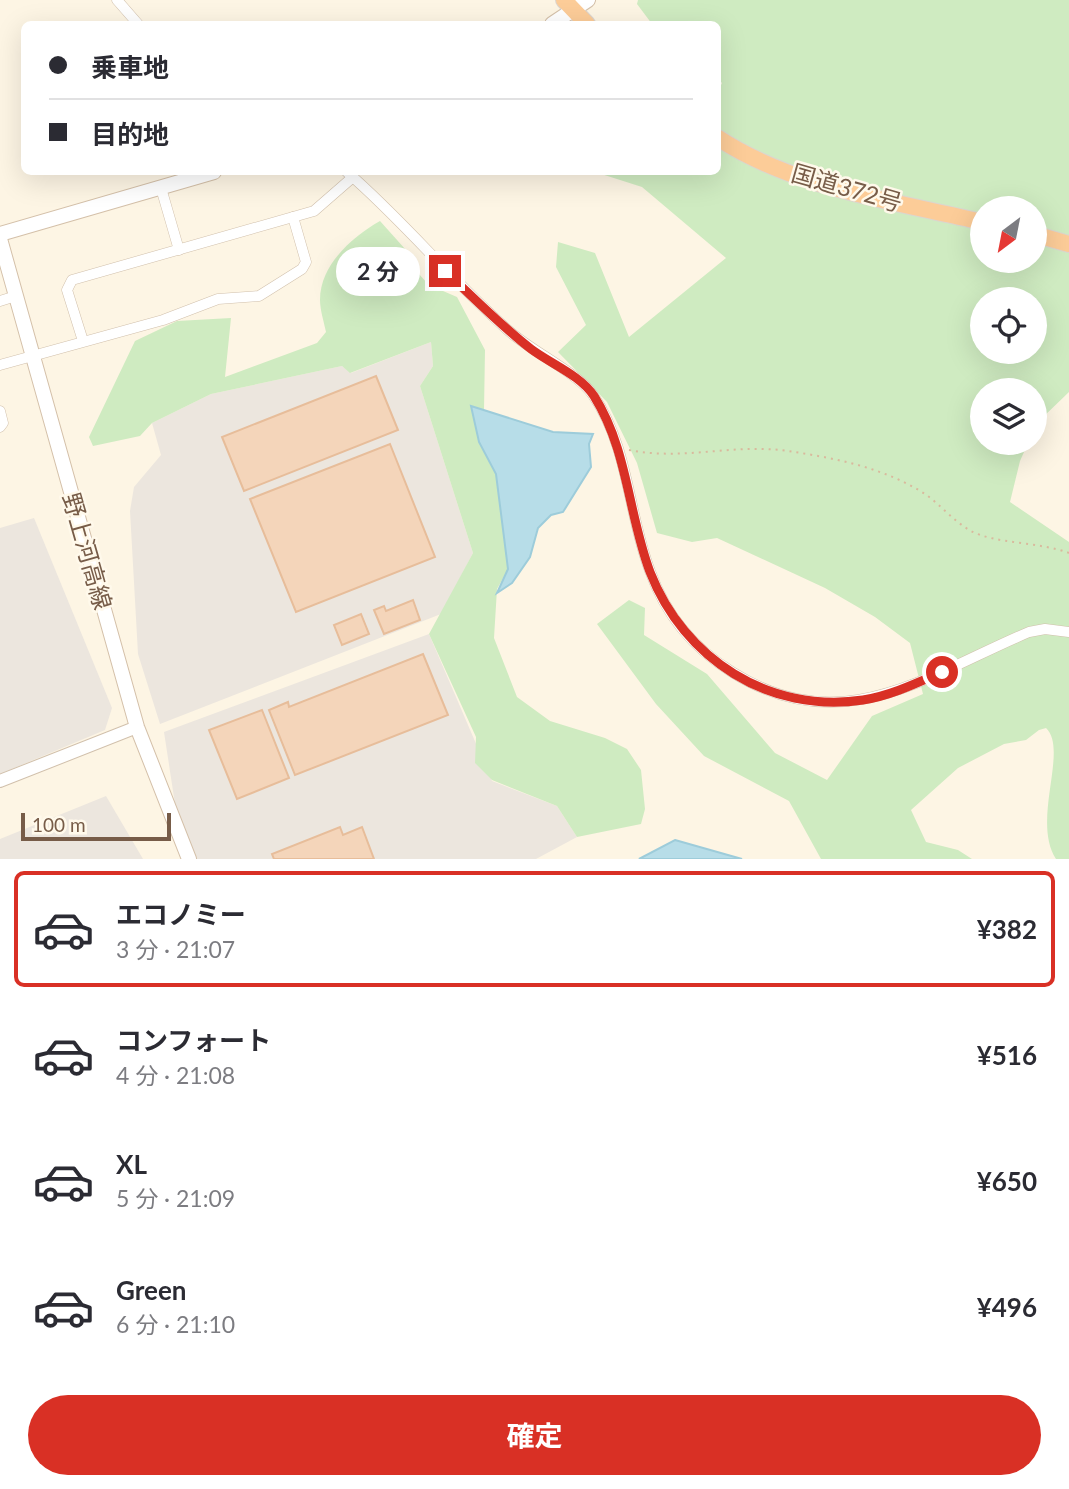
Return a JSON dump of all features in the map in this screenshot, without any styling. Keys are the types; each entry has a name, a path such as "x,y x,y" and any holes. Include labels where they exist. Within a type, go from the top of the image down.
{"highway":[{"path":"569,5 584,21"},
{"name":"国道372号","path":"721,140 752,157 840,188 970,219"},
{"path":"1047,238 1069,244"}],"main road":[{"path":"555,21 569,5 588,0"},
{"path":"0,237 204,175"},
{"name":"野上河高線","path":"0,237 137,727 189,859"}],"street":[{"path":"117,0 135,21"},
{"path":"83,341 67,290 72,280 314,211 349,175"},
{"path":"351,175 510,332 581,382 593,394 618,448 649,569 664,604 677,623 714,661 761,690 800,700 864,700 910,686 1029,632 1045,629 1069,632"},
{"path":"162,188 179,250"},
{"path":"0,365 163,320 218,299 259,296 302,269 306,262 293,217"},
{"path":"0,300 16,296"},
{"path":"0,411 3,423 0,427"},
{"path":"0,781 137,727"}],"path":[{"path":"618,448 675,455 748,447 789,451 862,466 898,479 927,495 972,532 1049,545 1069,553"}],"shaded area":[{"path":"431,342 433,366 420,386 473,553 441,614 160,724 138,654 130,511 134,487 161,455 152,423 211,394 342,366 351,373"},
{"path":"34,518 112,708 105,730 0,774 0,528"},
{"path":"429,634 492,781 557,806 577,837 536,859 195,859 177,817 164,732"},
{"path":"106,796 143,859 0,859 0,839"}],"green space":[{"path":"638,0 1069,0 1069,392 1047,413 1047,378 970,378 970,455 1023,455 1010,502 1069,542 1069,859 1056,859 1049,843 1048,806 1054,752 1052,738 1046,728 1026,740 1004,744 958,768 911,810 926,842 958,850 972,859 821,859 789,801 704,756 656,704 597,624 629,600 645,608 644,635 707,674 775,753 827,780 872,716 923,694 910,643 875,617 825,588 717,538 692,542 657,533 637,463 607,402 558,352 586,325 556,267 558,242 595,253 629,337 726,258 642,187 604,175 721,175 721,21 650,21 637,4"},
{"path":"380,221 406,250 418,273 429,285 457,297 485,350 484,410 471,406 479,442 496,474 508,569 497,589 494,638 517,697 550,721 605,738 627,749 641,770 645,809 641,824 577,837 557,806 492,780 475,763 476,737 429,634 473,553 420,386 433,366 431,342 350,373 342,366 211,394 152,423 140,436 93,446 89,437 135,341 177,321 231,318 225,377 317,343 326,332 320,300 325,275 349,244"}],"water":[{"path":"471,406 553,432 593,434 589,444 591,467 563,512 551,515 538,528 530,557 512,583 497,593 508,569 496,474 479,442"},
{"path":"675,840 742,859 639,859"}],"building":[{"path":"376,376 398,430 244,491 222,437"},
{"path":"390,444 435,557 296,612 250,499"},
{"path":"413,600 420,620 384,634 374,610 384,606 386,611"},
{"path":"361,614 369,634 342,645 334,625"},
{"path":"423,654 448,715 295,775 269,710 288,702 289,707"},
{"path":"262,710 289,778 237,799 209,730"},
{"path":"340,827 343,835 362,827 374,859 274,859 272,854"}],"route":[{"path":"445,271 510,332 533,351 581,382 593,394 620,454 649,569 664,604 677,623 714,661 761,690 777,696 829,702 864,700 910,686 942,672"}]}
